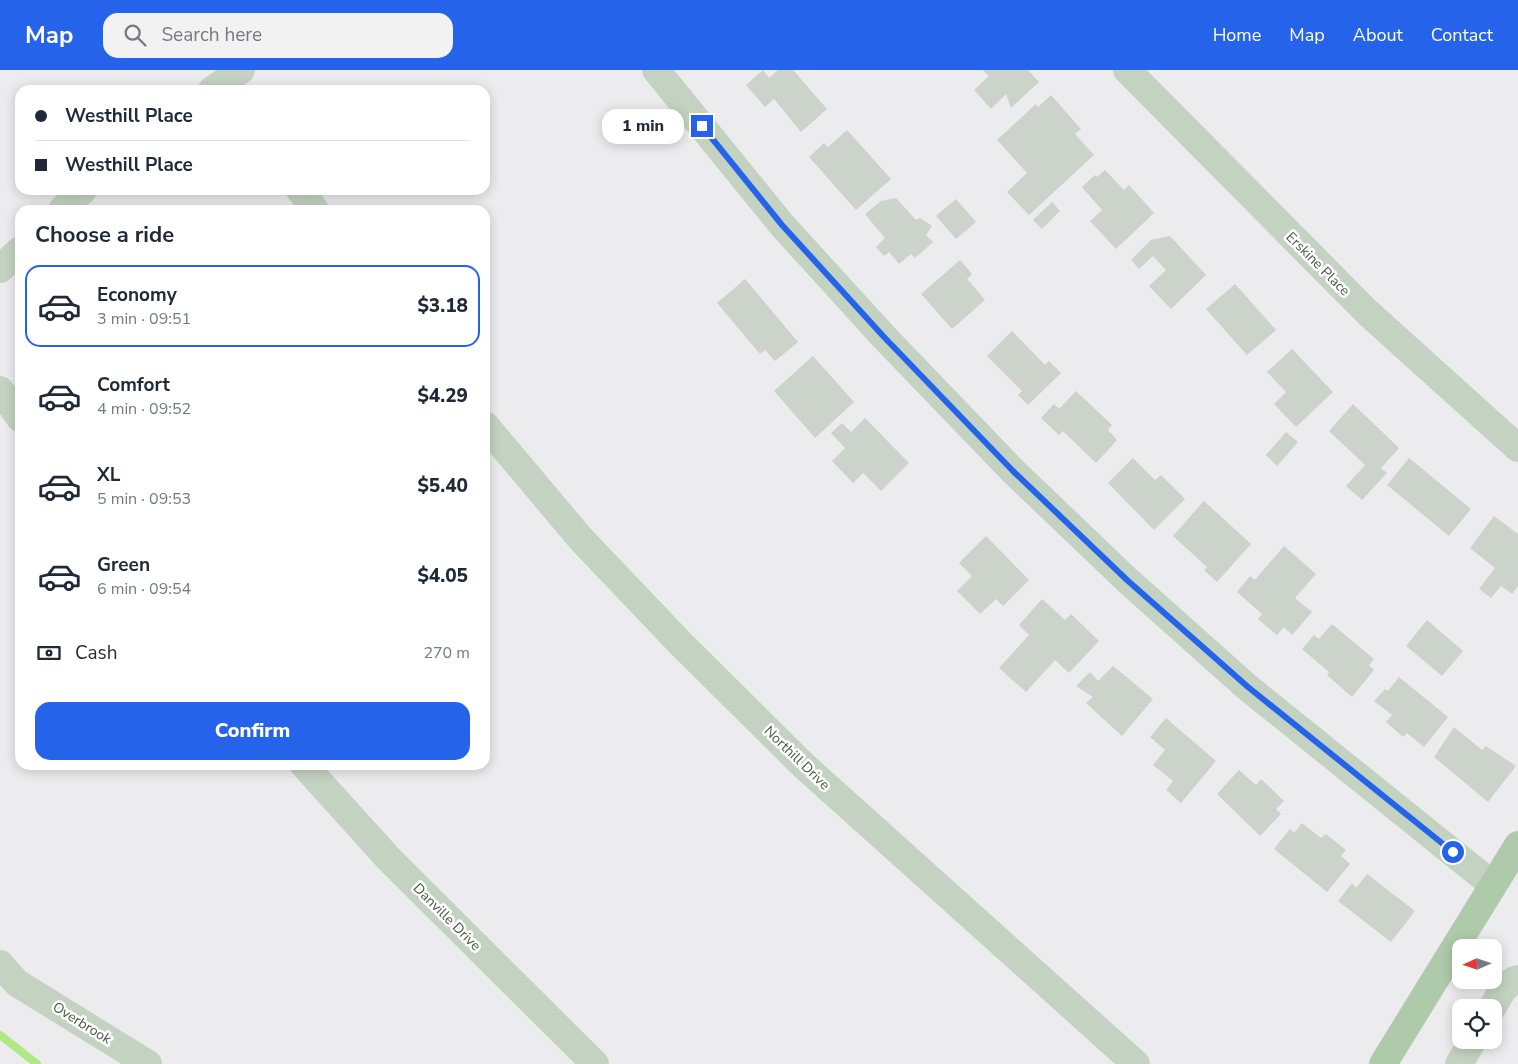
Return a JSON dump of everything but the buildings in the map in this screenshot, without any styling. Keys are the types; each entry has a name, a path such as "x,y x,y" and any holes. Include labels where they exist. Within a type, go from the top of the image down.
{"main road":[{"path":"1383,1064 1518,845"}],"street":[{"path":"656,70 782,225 884,337 1020,478 1127,580 1248,687 1493,885"},
{"name":"Erskine Place","path":"1127,70 1367,312 1518,448"},
{"path":"67,205 78,195"},
{"path":"0,269 15,255"},
{"path":"0,390 15,411"},
{"name":"Northill Drive","path":"490,431 580,538 681,644 803,765 1136,1064"},
{"name":"Danville Drive","path":"309,770 389,859 595,1064"},
{"name":"Overbrook","path":"8,973 148,1064"},
{"path":"1497,999 1504,988 1512,981 1518,979"},
{"path":"1459,1064 1468,1049"}],"waterway":[{"path":"0,1035 37,1064"}],"route":[{"path":"702,126 782,225 884,337 1013,471 1127,580 1248,687 1453,852"}]}
